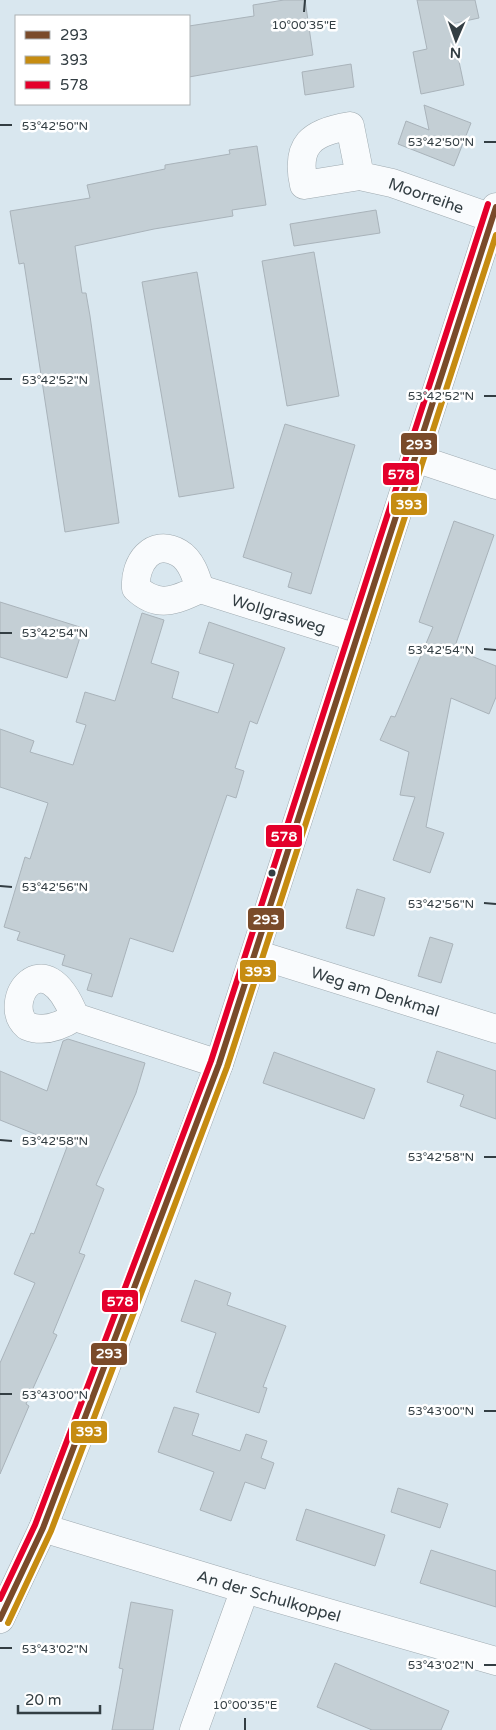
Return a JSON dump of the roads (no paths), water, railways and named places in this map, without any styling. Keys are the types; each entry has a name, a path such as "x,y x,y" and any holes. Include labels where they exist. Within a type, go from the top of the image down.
{"street":[{"name":"Moorreihe","path":"360,176 392,183 494,212"},
{"path":"0,1619 43,1528 104,1372 219,1064 494,212"},
{"path":"415,458 496,485"},
{"name":"Wollgrasweg","path":"200,589 357,638"},
{"name":"Weg am Denkmal","path":"256,954 496,1029"},
{"path":"75,1017 219,1064"},
{"name":"An der Schulkoppel","path":"43,1528 245,1590 496,1661"},
{"path":"194,1730 245,1590"}]}
